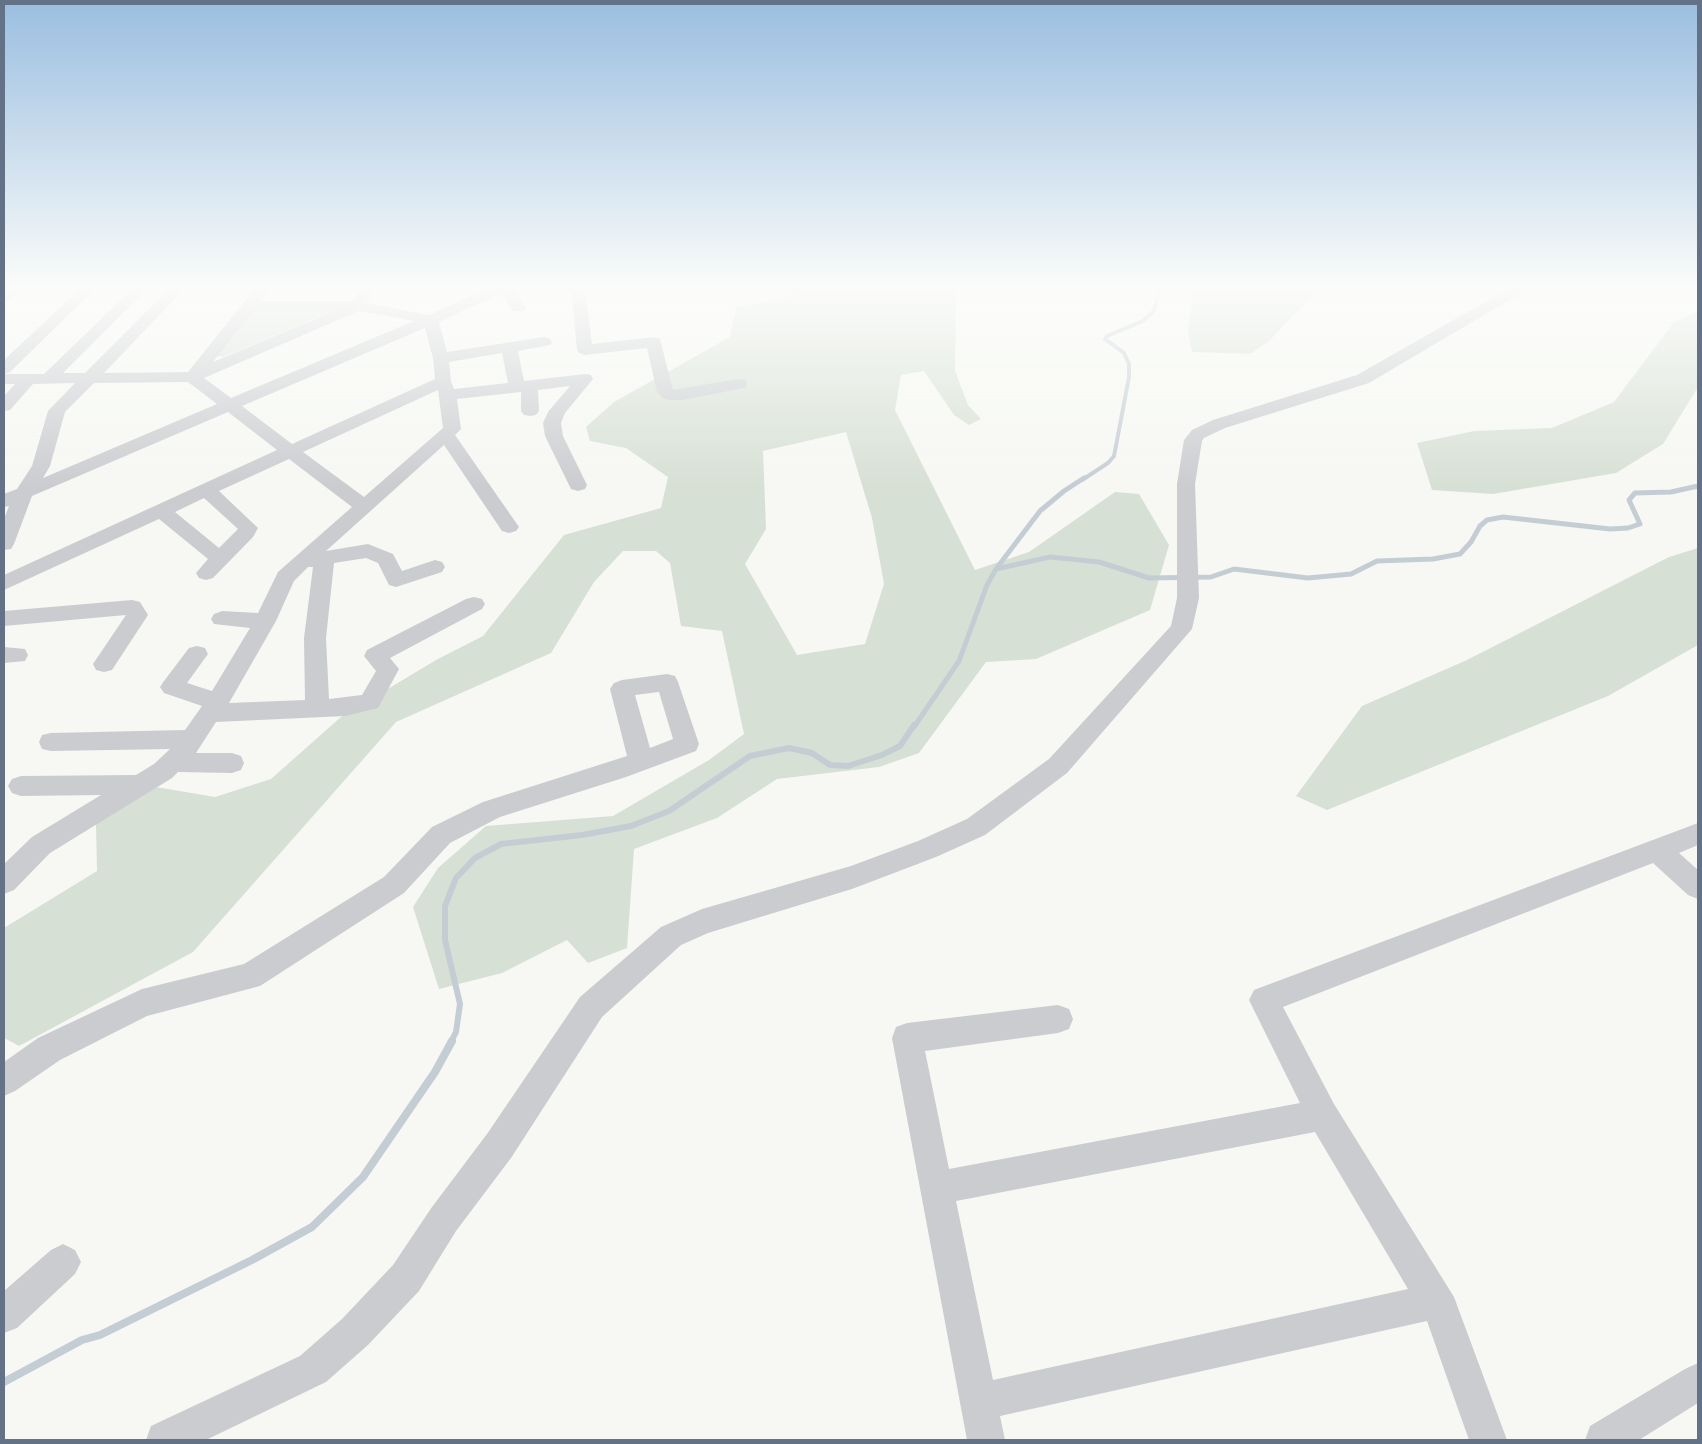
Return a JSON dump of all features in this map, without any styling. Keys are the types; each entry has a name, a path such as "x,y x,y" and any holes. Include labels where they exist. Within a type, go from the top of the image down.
{"street":[{"path":"4,369 20,353"},
{"path":"49,378 74,353"},
{"path":"4,544 24,492 41,466 57,411 114,353"},
{"path":"192,377 211,353"},
{"path":"4,378 192,377 247,353"},
{"path":"4,500 351,353"},
{"path":"4,882 41,845 162,771 184,751 215,707 265,621 285,577 312,560 363,506 452,429 440,353"},
{"path":"441,358 472,353"},
{"path":"511,353 530,411"},
{"path":"578,485 554,436 552,423 557,412 585,379 585,353"},
{"path":"657,353 665,392 670,395 682,395 738,384"},
{"path":"165,1440 313,1369 355,1332 406,1278 444,1219 499,1146 591,1006 672,936 702,922 852,878 927,850 976,827 1058,766 1181,629 1188,598 1186,484 1193,440 1198,434 1219,424 1363,378 1406,353"},
{"path":"192,377 363,506"},
{"path":"4,406 29,378"},
{"path":"4,583 290,450 445,388 523,386 585,379"},
{"path":"446,435 509,527"},
{"path":"160,510 213,566 246,533 248,528 205,489"},
{"path":"312,560 368,551 386,559 396,580 435,567"},
{"path":"312,560 316,638 316,695 319,708"},
{"path":"197,654 172,686 215,707 345,707 370,702 388,669 375,656 474,604"},
{"path":"4,619 132,607 137,615 104,664"},
{"path":"222,619 265,621"},
{"path":"51,742 192,739"},
{"path":"4,1080 49,1049 142,1003 250,976 394,885 441,835 492,808 641,761"},
{"path":"172,762 232,763"},
{"path":"20,786 140,785"},
{"path":"1488,1440 1440,1310 1323,1115 1264,1000 1658,851 1698,834"},
{"path":"1658,851 1698,887"},
{"path":"986,1440 907,1038 1058,1019"},
{"path":"936,1188 1323,1115"},
{"path":"4,1315 62,1262"},
{"path":"979,1402 1435,1301"},
{"path":"1604,1440 1698,1382"}],"shaded area":[{"path":"217,353 232,353 223,357 215,356"},
{"path":"701,353 955,353 955,371 968,405 981,419 969,425 954,415 924,371 901,375 895,410 975,570 1029,552 1115,492 1139,494 1169,545 1150,610 1036,659 986,662 919,753 879,767 777,779 717,818 634,849 627,948 588,963 567,940 502,973 439,989 413,907 438,868 486,826 613,816 709,760 744,734 722,631 681,626 670,563 656,551 623,551 594,582 551,653 396,722 193,952 19,1046 4,1038 4,928 97,871 96,824 156,787 215,797 271,779 341,717 436,660 483,636 564,535 661,508 668,477 626,448 590,441 586,427 614,402","holes":["846,432 872,518 884,584 865,644 797,655 745,564 766,529 763,451"]},
{"path":"1650,353 1698,353 1698,387 1663,444 1616,473 1493,494 1432,490 1417,443 1474,431 1552,428 1614,402"},
{"path":"1698,548 1698,645 1608,696 1327,810 1296,796 1362,706 1467,660 1669,557"}],"waterway":[{"path":"1082,480 1108,463 1114,456 1129,377 1129,364 1124,353"},
{"path":"996,569 1040,511 1064,491 1084,478"},
{"path":"996,569 1050,557 1099,562 1149,578 1211,577 1234,569 1308,578 1351,574 1377,561 1433,559 1460,554 1471,542 1480,526 1487,520 1503,517 1610,529 1628,528 1640,524 1629,500 1635,493 1671,492 1698,486"},
{"path":"914,727 959,661 987,585 996,569"},
{"path":"451,1042 456,1032 460,1004 445,940 445,906 456,878 475,858 501,844 582,835 631,826 669,811 750,756 789,748 812,753 830,765 848,766 882,755 900,746 914,725"},
{"path":"4,1382 82,1340 100,1335 252,1260 312,1227 363,1177 435,1072 452,1041"}]}
